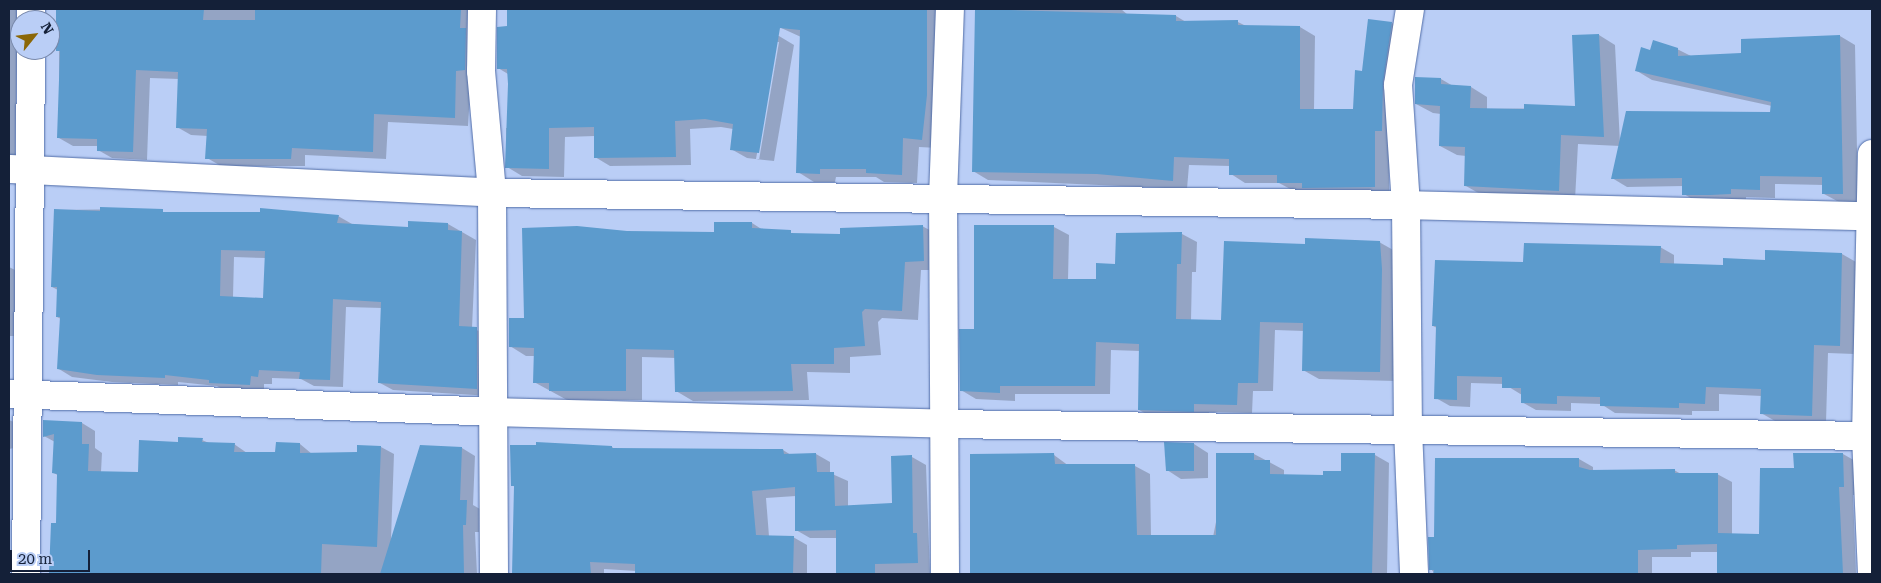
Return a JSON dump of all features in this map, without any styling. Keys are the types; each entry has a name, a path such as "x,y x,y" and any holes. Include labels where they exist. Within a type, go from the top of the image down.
{"street":[{"path":"482,9 481,71 492,193 495,412 494,574"},
{"path":"945,574 943,198 950,9"},
{"path":"1410,9 1398,85 1406,204 1408,429 1414,574"},
{"path":"26,574 19,394 20,168 30,60"},
{"path":"1872,154 1869,436 1872,574"},
{"path":"20,168 492,193 1406,204 1872,216"},
{"path":"19,394 495,412 944,424 1869,436"}],"building":[{"path":"204,9 203,20 255,20 255,9 461,9 460,28 466,28 465,70 456,71 455,118 374,114 373,152 292,148 291,159 205,159 207,129 176,128 178,72 136,70 133,152 97,151 97,139 57,138 60,10 56,10"},
{"path":"507,9 927,9 927,95 922,140 903,138 902,175 866,173 866,169 820,169 820,174 796,173 800,30 780,28 759,153 730,150 733,124 705,119 675,121 676,157 594,158 594,127 549,128 549,169 505,168 508,84 507,69 497,69 497,27 507,26"},
{"path":"975,9 1176,15 1176,21 1238,20 1238,25 1300,26 1300,109 1353,109 1355,70 1362,71 1368,19 1392,22 1383,83 1382,131 1375,131 1375,187 1302,188 1302,183 1277,183 1277,175 1229,175 1229,159 1174,157 1173,181 1097,174 972,172"},
{"path":"1599,34 1604,137 1561,135 1559,191 1464,186 1465,147 1439,146 1440,106 1415,104 1415,77 1441,78 1441,84 1471,86 1470,108 1524,109 1524,104 1575,106 1572,35"},
{"path":"1840,35 1843,194 1822,194 1822,177 1760,176 1760,190 1731,189 1731,194 1710,195 1682,195 1682,178 1611,179 1626,111 1770,112 1771,102 1635,71 1641,47 1650,50 1653,40 1678,48 1678,56 1741,53 1741,39"},
{"path":"100,207 163,209 163,212 260,212 260,208 339,215 337,223 408,227 408,221 448,223 448,230 462,231 459,326 477,327 477,389 378,383 381,302 333,299 330,380 299,379 300,372 259,370 258,377 251,376 250,385 209,383 209,380 165,375 165,378 97,375 57,369 60,317 56,317 57,287 51,287 54,209 100,211","holes":["221,250 265,251 263,298 220,296"]},
{"path":"714,222 752,222 752,228 791,230 791,233 840,234 840,228 923,225 924,261 905,262 902,311 865,309 862,312 865,346 834,348 834,364 791,364 793,391 675,392 674,350 626,349 626,391 549,391 549,383 533,383 534,348 509,347 509,318 524,318 522,228 577,226 627,231 714,232"},
{"path":"974,225 1054,225 1053,279 1096,279 1096,263 1115,264 1116,233 1182,232 1181,264 1177,264 1176,319 1221,320 1224,241 1305,244 1305,238 1380,241 1382,269 1380,372 1302,371 1303,323 1260,322 1258,383 1238,383 1237,405 1194,404 1194,412 1138,410 1139,344 1096,342 1095,386 1000,386 1000,393 960,391 959,329 974,329"},
{"path":"1524,243 1661,246 1660,263 1723,265 1723,258 1765,260 1765,250 1842,253 1840,346 1814,345 1812,416 1760,414 1761,389 1706,387 1705,404 1679,403 1679,408 1600,406 1600,397 1557,396 1557,404 1521,403 1521,388 1502,388 1502,377 1457,376 1457,400 1434,399 1436,326 1432,326 1435,260 1523,262"},
{"path":"43,420 82,422 82,444 89,444 88,471 138,472 139,440 178,442 178,437 203,438 202,442 235,443 234,452 275,452 276,442 300,443 300,453 357,452 357,445 381,446 377,547 322,544 321,574 49,574 51,523 56,523 57,474 52,473 54,434 43,437"},
{"path":"536,442 612,446 612,448 783,449 784,454 816,453 817,472 834,472 835,506 892,503 891,456 912,455 913,533 917,533 918,563 875,564 875,574 836,574 836,530 795,531 795,487 752,491 756,535 794,536 793,574 635,574 635,564 590,562 591,574 512,574 514,486 511,486 510,445 536,445"},
{"path":"1164,442 1194,443 1194,471 1166,471"},
{"path":"420,445 462,447 460,500 467,500 466,525 463,525 464,574 380,574"},
{"path":"1054,453 1055,464 1135,464 1137,535 1216,535 1216,453 1254,453 1254,460 1270,460 1270,474 1323,475 1323,471 1341,471 1341,453 1375,453 1372,574 970,574 970,454"},
{"path":"1793,453 1843,453 1844,487 1839,487 1843,574 1717,574 1717,544 1677,545 1677,549 1638,550 1638,574 1433,574 1434,570 1429,570 1428,537 1434,537 1435,458 1579,458 1579,467 1590,470 1675,469 1675,473 1718,473 1718,533 1759,534 1760,468 1794,468"}]}
